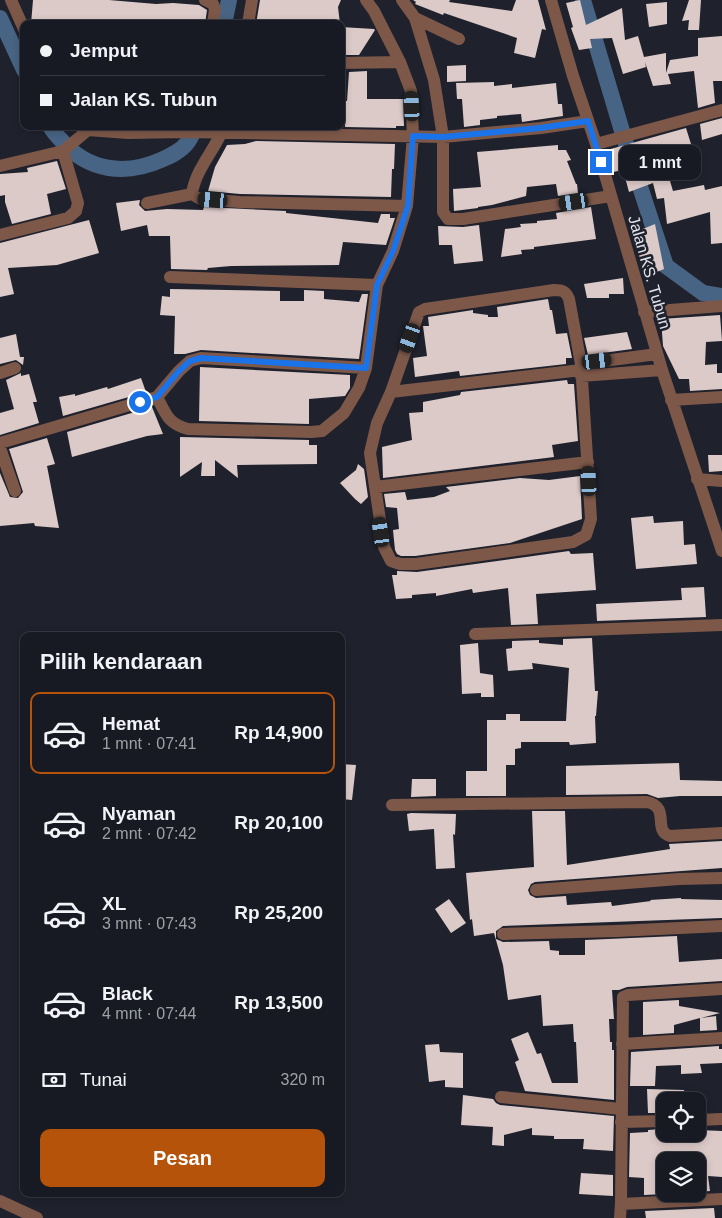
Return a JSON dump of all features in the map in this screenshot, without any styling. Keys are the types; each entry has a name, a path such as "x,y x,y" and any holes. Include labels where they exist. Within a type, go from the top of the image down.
{"street":[{"path":"11,0 20,20"},
{"path":"205,0 213,4 215,8 214,20"},
{"path":"249,20 252,0"},
{"path":"157,397 168,417 176,426 188,429 311,432 322,431 344,413 359,388 366,368 377,285 393,251 408,206 415,136 411,91 400,62 366,0"},
{"path":"402,0 415,18 434,80 443,212 448,219 463,219 611,196"},
{"name":"Jalan KS. Tubun","path":"551,0 596,144 671,400 722,551"},
{"path":"415,18 459,39"},
{"path":"345,63 400,62"},
{"path":"596,144 722,110"},
{"path":"0,166 64,150 84,131 128,133 220,130 439,136 540,128 588,121"},
{"path":"192,194 193,184 220,130"},
{"path":"0,235 68,218 76,211 78,203 64,150"},
{"path":"147,203 192,194 200,199 240,202 408,206"},
{"path":"170,277 377,285"},
{"path":"562,290 569,299 581,370 591,520 586,535 573,542 416,564 400,564 391,561 384,547 370,453 377,423 391,392 419,312 424,309 562,290"},
{"path":"644,312 722,306"},
{"path":"391,392 581,370 657,354"},
{"path":"0,443 157,397 184,366 190,361 201,358 366,368"},
{"path":"0,373 15,368"},
{"path":"581,370 662,370"},
{"path":"671,400 722,398"},
{"path":"0,448 15,491"},
{"path":"375,487 588,462"},
{"path":"697,479 722,481"},
{"path":"475,634 722,625"},
{"path":"392,805 647,802 652,803 660,811 662,832 665,835 722,833"},
{"path":"536,890 679,879 722,878"},
{"path":"502,934 722,926"},
{"path":"620,1218 622,999 624,996 722,989"},
{"path":"622,1044 722,1038"},
{"path":"500,1097 621,1109"},
{"path":"706,1120 722,1120"},
{"path":"621,1122 656,1121"},
{"path":"620,1204 722,1199"},
{"path":"0,1201 37,1218"}],"building":[{"path":"33,0 109,0 156,4 173,3 199,5 207,10 206,20 31,20"},
{"path":"260,0 341,0 338,7 340,20 257,20"},
{"path":"413,0 450,0 449,2 512,11 516,0 538,0 546,30 542,29 535,58 514,53 517,38 444,13 443,15 415,4 416,2"},
{"path":"580,0 586,25 622,8 625,40 638,36 644,57 666,53 666,73 670,60 698,56 698,38 722,36 722,81 713,81 715,103 698,108 694,71 668,74 671,84 653,86 645,62 646,67 623,74 612,38 590,39 592,48 579,50 571,28 573,27 566,3"},
{"path":"689,0 701,0 699,30 688,30 689,20 682,21"},
{"path":"667,2 667,24 649,27 646,4"},
{"path":"345,27 375,30 359,55 345,55"},
{"path":"466,65 466,81 447,82 447,66"},
{"path":"367,71 367,99 403,99 404,126 396,126 396,128 345,127 349,72"},
{"path":"494,82 494,86 512,84 512,88 556,83 558,104 562,104 563,116 522,122 521,114 497,116 497,118 480,120 480,125 464,127 462,99 457,99 456,83"},
{"path":"722,118 722,134 702,140 700,124"},
{"path":"686,128 691,144 662,154 673,191 704,185 705,190 722,186 722,243 711,244 710,212 667,224 664,198 657,199 653,183 629,192 623,170 613,172 607,150"},
{"path":"256,141 395,144 391,197 240,194 208,191 215,167 227,145"},
{"path":"558,145 558,150 566,150 571,160 567,161 577,184 578,193 558,196 556,184 527,187 526,196 478,208 454,211 453,189 481,187 477,152"},
{"path":"57,161 66,189 47,194 51,214 12,224 5,202 5,195 0,196 0,174 28,172 27,168"},
{"path":"140,200 139,205 145,211 167,209 203,210 204,207 286,211 286,213 378,223 381,214 390,214 390,218 395,218 386,245 343,242 339,265 231,266 208,268 207,270 171,269 170,236 149,236 147,225 121,231 116,203"},
{"path":"591,207 596,239 534,247 534,249 521,250 522,254 501,257 505,229 521,227 520,224 557,219 556,213"},
{"path":"89,220 99,253 57,265 8,268 14,294 0,297 0,243"},
{"path":"655,224 664,269 645,277 633,233"},
{"path":"479,225 483,261 454,264 452,245 439,245 438,226 463,227"},
{"path":"623,278 624,294 609,294 609,298 587,298 584,284"},
{"path":"170,289 280,291 280,301 304,301 304,290 324,291 324,299 359,302 362,294 368,294 359,359 201,350 185,354 174,354 175,316 160,315 162,296 170,297"},
{"path":"548,299 556,334 567,333 572,358 566,358 566,364 460,376 459,371 415,377 413,358 427,356 423,326 429,326 428,317 473,310 473,313 488,315 488,317 498,317 497,307"},
{"path":"720,315 722,341 706,342 705,365 717,364 717,373 722,373 722,389 690,391 689,379 679,379 663,346 661,319"},
{"path":"627,332 632,349 588,355 584,338"},
{"path":"16,334 20,357 24,357 23,365 16,360 0,364 0,338"},
{"path":"200,367 350,375 350,388 345,396 309,399 309,424 199,421"},
{"path":"21,373 21,376 29,374 37,402 33,402 39,423 0,435 0,413 14,409 6,380"},
{"path":"141,378 146,392 63,416 59,397 75,394 75,396 107,387 108,389"},
{"path":"567,380 568,384 574,384 578,441 552,445 554,457 383,478 382,447 412,440 409,413 423,412 423,402 460,395 461,392"},
{"path":"152,407 163,434 147,436 72,457 67,432"},
{"path":"180,437 309,440 309,445 317,445 317,464 237,465 238,478 215,460 215,476 201,476 202,462 180,477"},
{"path":"47,438 55,464 47,466 59,528 35,526 34,523 0,526 0,473 10,497 18,498 23,492 9,449"},
{"path":"708,455 722,455 722,471 709,472"},
{"path":"358,464 364,469 368,497 361,504 340,483 356,470"},
{"path":"580,476 582,519 510,543 415,556 401,556 395,550 393,530 399,529 397,508 386,507 384,494 405,492 407,500 434,497 450,491 446,487 520,478 549,480"},
{"path":"653,516 654,523 683,521 684,545 695,544 697,564 636,569 631,518"},
{"path":"569,551 571,554 593,553 596,590 536,594 538,624 511,625 508,588 473,593 472,589 436,596 436,593 412,595 412,598 396,599 392,575 397,575 397,571 417,572"},
{"path":"704,587 706,617 597,621 596,604 682,600 681,588"},
{"path":"592,638 595,691 598,691 595,716 596,743 570,745 569,742 521,742 521,748 515,749 515,765 506,765 506,796 466,796 466,771 487,771 487,720 506,720 506,714 520,714 520,721 566,721 569,668 532,663 533,669 508,671 506,649 512,648 512,641 539,640 539,643 563,645 563,639"},
{"path":"478,643 480,673 493,675 494,697 481,697 481,693 462,694 460,645"},
{"path":"679,763 680,780 722,781 722,796 658,798 647,794 566,795 566,766"},
{"path":"345,764 356,765 352,800 345,799"},
{"path":"412,779 436,779 436,796 411,797"},
{"path":"532,811 565,811 567,865 670,849 669,844 722,841 722,868 535,882 531,884 528,890 530,895 536,898 566,896 567,905 611,902 612,906 650,900 681,898 722,900 722,918 503,926 496,931 496,939 503,942 549,941 550,950 559,951 559,955 585,955 585,940 677,936 679,962 722,959 722,981 627,987 612,990 614,1019 609,1019 610,1042 612,1042 612,1050 614,1050 614,1100 525,1091 515,1062 519,1060 511,1039 528,1032 537,1054 541,1053 552,1083 578,1083 573,1024 543,1026 541,995 508,1000 503,965 494,933 474,936 472,919 470,920 466,873 534,867"},
{"path":"407,814 456,814 455,835 453,834 455,868 436,869 434,829 409,831"},
{"path":"449,899 466,923 451,933 435,909"},
{"path":"679,1000 679,1006 720,1013 701,1018 716,1016 717,1030 700,1031 700,1018 674,1025 674,1033 643,1035 643,1002"},
{"path":"439,1044 440,1052 463,1053 463,1088 445,1087 445,1080 429,1082 425,1045"},
{"path":"719,1046 719,1049 722,1049 722,1063 700,1064 702,1073 681,1074 681,1065 656,1066 655,1086 630,1086 631,1052"},
{"path":"647,1089 684,1090 684,1092 656,1092 656,1113 648,1113"},
{"path":"463,1095 493,1099 500,1105 614,1116 613,1151 583,1149 584,1139 554,1139 554,1136 532,1135 532,1128 504,1135 504,1146 492,1145 493,1127 461,1125"},
{"path":"656,1129 656,1142 706,1142 706,1130 722,1131 722,1177 708,1176 710,1191 706,1191 706,1152 656,1152 656,1194 644,1195 644,1178 629,1177 630,1133 648,1132 648,1130"},
{"path":"581,1173 613,1175 613,1196 579,1194"},
{"path":"714,1208 715,1218 646,1218 645,1211"}],"waterway":[{"path":"225,20 229,0"},
{"path":"583,0 625,141 666,266 703,293 722,296"},
{"path":"0,18 20,61"},
{"path":"53,130 72,151 83,159 108,168 121,169 147,165 175,153 187,143 195,130"}],"route":[{"path":"140,402 157,397 190,361 201,358 366,368 377,285 393,251 408,206 413,136 443,137 540,128 588,121 601,162"}]}
